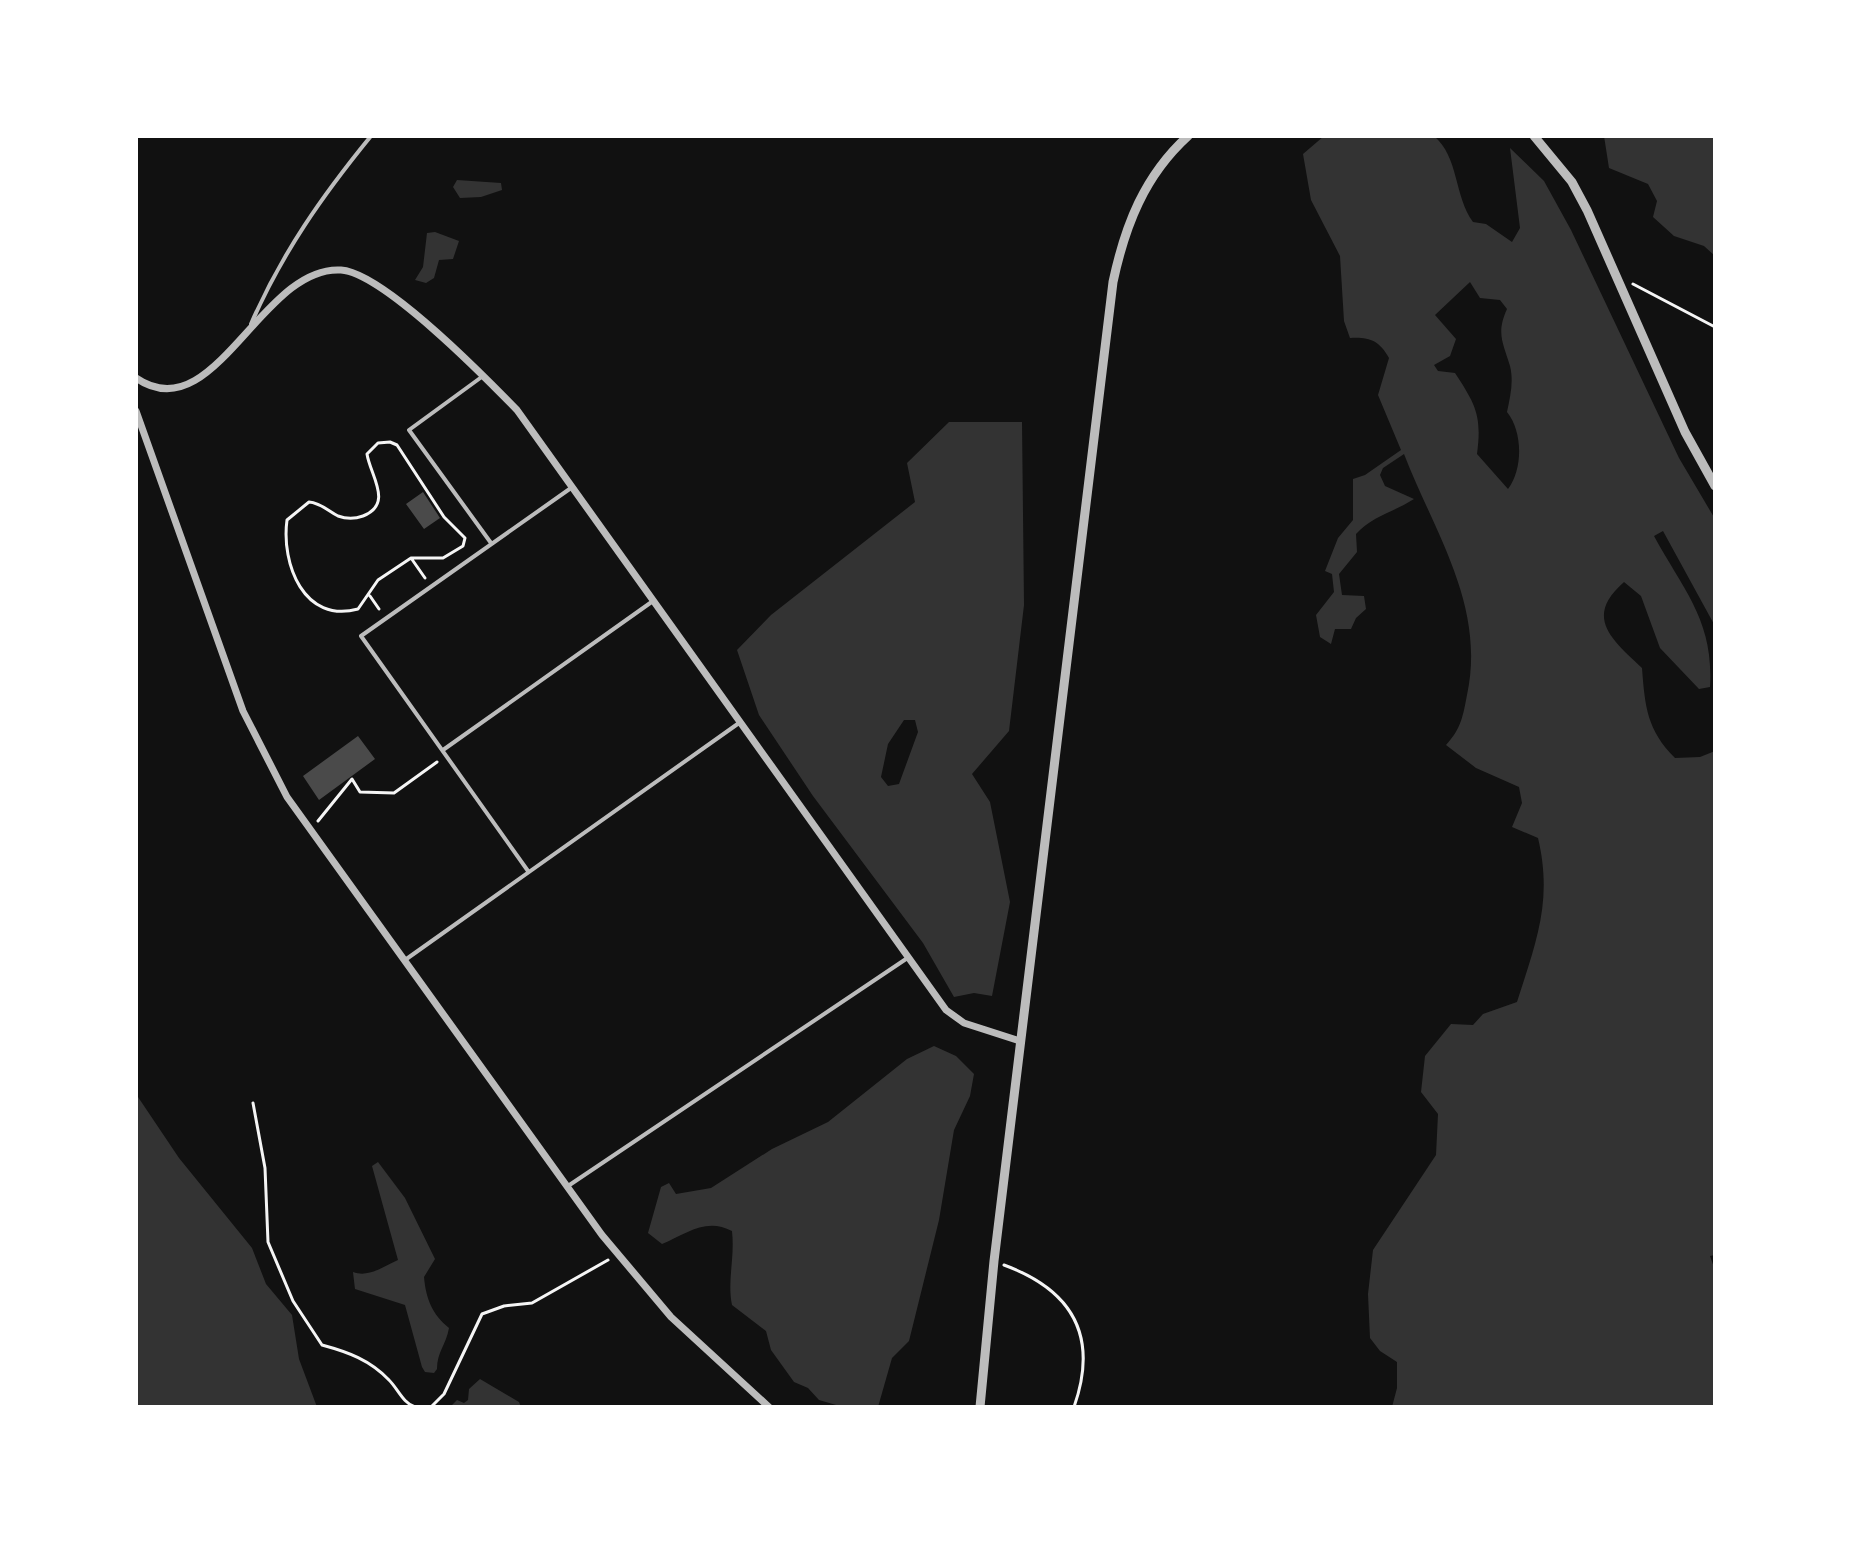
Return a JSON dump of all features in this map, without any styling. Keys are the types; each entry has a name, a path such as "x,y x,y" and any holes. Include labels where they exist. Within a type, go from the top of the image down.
{"street":[{"path":"980,1407 1020,1041 1113,282 1136,205 1162,163 1188,136"},
{"path":"1534,136 1572,182 1587,210 1685,432 1715,486"},
{"path":"136,378 159,389 186,386 202,377 292,287 319,273 340,270 373,281 483,376 517,410 906,959 946,1010 964,1023 1020,1041"},
{"path":"136,411 243,711 268,765 310,831 618,1255 671,1317 769,1407"}],"lane":[{"path":"250,326 276,268 336,179 371,136"},
{"path":"483,376 409,430 491,543"},
{"path":"528,871 361,636 572,487"},
{"path":"443,750 653,601"},
{"path":"405,960 740,723"},
{"path":"566,1187 906,959"}],"path":[{"path":"1628,281 1715,327"},
{"path":"378,443 397,445 444,517 465,538 463,546 443,558 411,558 378,580 370,596 358,609 348,612 319,607 306,598 296,579 287,520 309,502 339,516 356,518 368,515 380,494 367,454 378,443"},
{"path":"411,558 428,583"},
{"path":"370,596 382,613"},
{"path":"310,831 352,779 360,792 394,793 447,755"},
{"path":"253,1103 265,1168 268,1242 293,1301 322,1345 356,1354 388,1379 408,1405 415,1407"},
{"path":"431,1407 444,1394 482,1314 504,1306 532,1303 618,1255"},
{"path":"994,1261 1037,1277 1062,1297 1079,1329 1083,1384 1074,1407"}],"shaded area":[{"path":"1324,136 1434,136 1448,155 1462,201 1473,222 1486,224 1512,242 1520,228 1510,148 1544,181 1571,230 1679,458 1715,519 1715,626 1663,531 1654,536 1702,625 1710,664 1710,687 1699,689 1660,648 1641,596 1624,582 1612,595 1604,617 1612,637 1642,668 1649,717 1666,748 1675,758 1700,757 1715,751 1715,1255 1710,1256 1715,1270 1715,1407 1392,1407 1397,1388 1397,1362 1380,1351 1370,1338 1368,1294 1373,1250 1436,1155 1438,1114 1421,1092 1425,1056 1451,1024 1473,1025 1483,1014 1517,1002 1540,921 1544,882 1538,838 1512,827 1522,803 1519,787 1476,768 1446,745 1458,728 1467,695 1471,662 1470,631 1454,571 1404,454 1383,468 1380,475 1385,486 1414,499 1376,518 1356,534 1357,552 1339,574 1342,595 1364,596 1366,609 1356,618 1351,629 1335,629 1331,644 1320,637 1316,615 1334,592 1332,574 1325,571 1338,538 1353,520 1353,479 1365,475 1401,450 1378,395 1389,358 1373,341 1350,338 1344,321 1340,256 1311,200 1303,154","holes":["1470,282 1480,298 1500,300 1507,309 1501,332 1512,378 1507,412 1516,430 1519,450 1516,471 1508,489 1477,454 1478,420 1468,394 1455,373 1438,371 1434,365 1450,356 1456,339 1435,315"]},
{"path":"1604,136 1715,136 1715,256 1704,246 1674,236 1653,217 1657,201 1648,184 1609,168"},
{"path":"457,180 501,183 502,190 481,197 460,198 453,187"},
{"path":"435,232 459,241 453,259 439,260 434,278 426,283 415,280 423,267 427,233"},
{"path":"949,422 1022,422 1024,605 1009,731 972,774 990,802 1010,902 992,996 974,993 954,997 923,943 813,796 759,715 737,650 771,615 915,502 907,463","holes":["904,720 915,720 918,732 899,784 888,786 881,777 888,744"]},
{"path":"934,1046 956,1056 974,1074 970,1096 954,1130 939,1220 909,1341 892,1358 878,1407 843,1407 819,1400 808,1388 794,1382 771,1350 766,1331 732,1305 732,1231 705,1226 662,1244 648,1233 661,1187 669,1183 676,1194 711,1188 772,1149 828,1122 907,1059"},
{"path":"136,1094 179,1158 252,1248 266,1284 292,1315 299,1359 317,1407 136,1407"},
{"path":"378,1162 405,1198 435,1259 424,1277 426,1292 434,1312 449,1328 434,1373 425,1372 422,1367 405,1305 355,1289 353,1272 371,1272 398,1260 372,1166"},
{"path":"480,1379 519,1402 521,1407 450,1407 457,1400 464,1403 468,1400 469,1389"}],"building":[{"path":"423,492 440,518 424,529 406,504"},
{"path":"358,736 375,759 319,800 303,776"}]}
